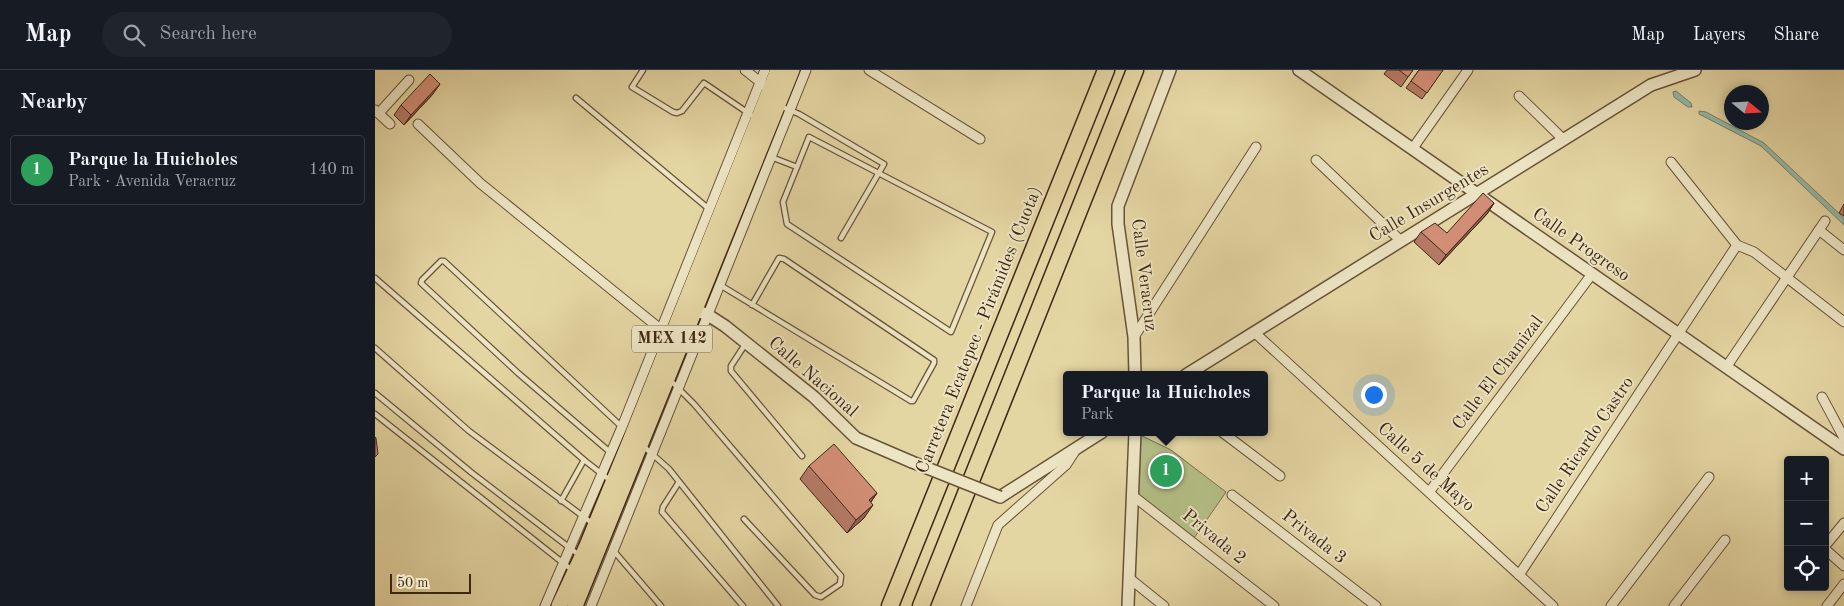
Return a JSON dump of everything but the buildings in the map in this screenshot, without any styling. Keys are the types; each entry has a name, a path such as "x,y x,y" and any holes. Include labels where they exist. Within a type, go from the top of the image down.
{"highway":[{"name":"MEX 142","path":"575,606 637,440 715,213 765,86 778,70"},
{"name":"MEX 142","path":"671,338 701,313 784,108 792,70"},
{"name":"Carretera Ecatepec - Pirámides (Cuota)","path":"890,606 1105,70"},
{"path":"921,606 1135,70"},
{"name":"MEX 142","path":"559,606 569,568 608,478 637,440 673,383 671,338"}],"street":[{"path":"745,70 765,86"},
{"path":"765,70 765,86"},
{"path":"784,108 805,70"},
{"path":"869,70 979,139"},
{"name":"Calle Veracruz","path":"1135,371 1135,337 1118,224 1118,206 1170,70"},
{"name":"Calle Progreso","path":"1299,70 1844,449"},
{"path":"1413,148 1468,70"},
{"name":"Calle Insurgentes","path":"1192,371 1478,195 1651,85 1695,70"},
{"path":"390,124 377,112 409,80"},
{"path":"1519,96 1564,140"},
{"path":"417,124 480,183 671,338"},
{"path":"1135,337 1256,147"},
{"path":"673,383 701,313 720,285 766,155"},
{"path":"1316,160 1401,241"},
{"path":"1671,162 1737,245 1754,252 1844,322"},
{"path":"1727,366 1825,221"},
{"path":"1819,230 1844,250"},
{"name":"Calle Ricardo Castro","path":"1519,575 1737,245"},
{"name":"Calle El Chamizal","path":"1430,492 1592,274"},
{"name":"Calle Nacional","path":"701,313 746,343 814,397 857,438 1000,498 1075,451"},
{"name":"Calle 5 de Mayo","path":"1254,332 1553,606"},
{"path":"1822,397 1844,438"},
{"path":"966,606 998,525 1066,465 1075,451 1096,436"},
{"path":"1128,606 1135,436"},
{"path":"1227,436 1280,476"},
{"path":"608,478 611,453 637,440"},
{"path":"591,606 613,550 637,440"},
{"path":"1611,606 1709,477"},
{"name":"Privada 2","path":"1132,494 1274,606"},
{"name":"Privada 3","path":"1232,495 1376,606"},
{"path":"1827,546 1844,523"},
{"path":"1674,606 1725,540"},
{"path":"1829,552 1844,566"},
{"path":"545,606 569,568"},
{"path":"1129,578 1164,606"},
{"path":"1827,606 1844,584"}],"lane":[{"path":"643,70 632,87 673,112 682,111 704,83 753,116"},
{"path":"576,98 715,213"},
{"path":"784,108 883,163 881,173 841,238"},
{"path":"809,136 881,173 992,232 951,332 787,224 783,202 809,136"},
{"path":"766,155 797,167"},
{"path":"720,285 752,305 911,401 913,401 934,363 934,360 784,259 779,258 752,305"},
{"path":"611,453 511,367 421,283 441,261 669,468 779,606"},
{"path":"375,278 584,460 608,478"},
{"path":"746,343 731,366 731,371 802,456"},
{"path":"375,348 469,431 590,521"},
{"path":"673,383 841,576 840,584 821,597 815,595 744,519"},
{"path":"375,393 472,473 576,553"},
{"path":"375,414 569,568"},
{"path":"561,501 584,460"},
{"path":"679,482 663,507 662,512 743,606"},
{"path":"613,550 661,606"}],"green space":[{"path":"1136,436 1142,436 1171,450 1226,492 1192,541 1133,493"}],"shaded area":[{"path":"1676,91 1691,103 1692,107 1688,107 1674,97 1673,92"},
{"path":"1699,111 1706,112 1724,122 1724,127 1699,114"},
{"path":"1730,130 1740,130 1764,143 1844,218 1844,225 1761,146"}],"place":[{"name":"Parque la Huicholes","path":"1166,471"}]}
